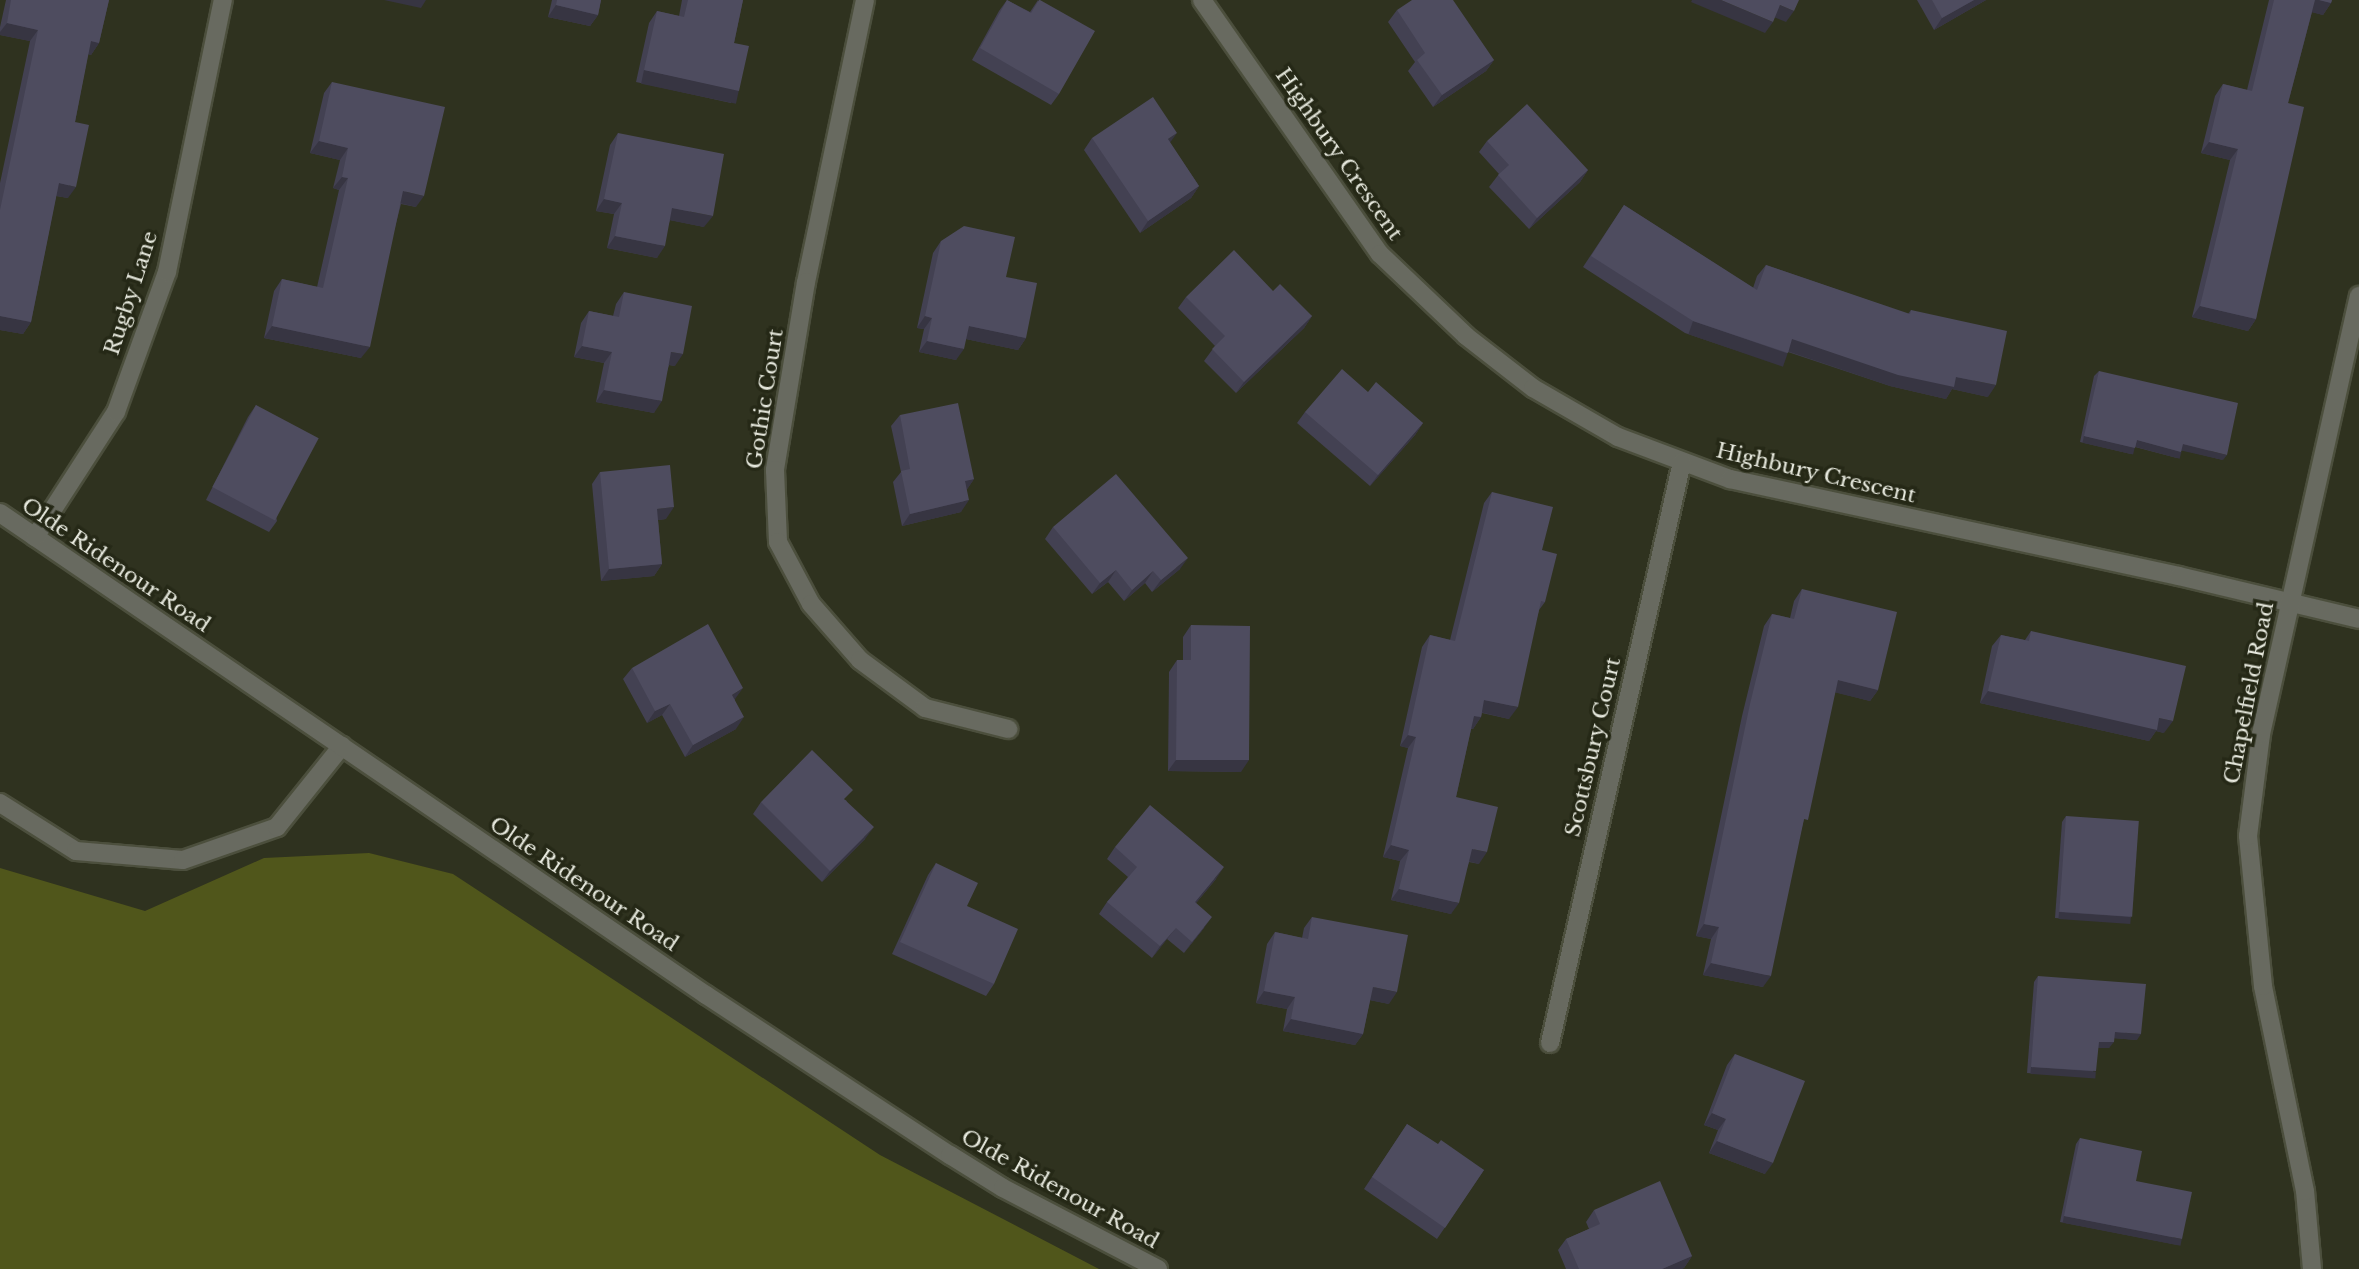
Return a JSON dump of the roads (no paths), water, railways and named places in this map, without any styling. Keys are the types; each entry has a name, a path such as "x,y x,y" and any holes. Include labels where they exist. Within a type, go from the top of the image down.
{"street":[{"name":"Rugby Lane","path":"35,537 116,412 162,286 223,0"},
{"name":"Gothic Court","path":"865,0 804,293 777,457 778,542 811,604 860,660 925,708 1009,729"},
{"name":"Highbury Crescent","path":"1202,0 1380,254 1466,336 1533,388 1618,437 1730,479 2359,619"},
{"name":"Chapelfield Road","path":"2312,1269 2305,1191 2263,986 2248,836 2257,753 2359,296"},
{"name":"Scottsbury Court","path":"1550,1043 1682,462"},
{"name":"Olde Ridenour Road","path":"0,513 706,995 950,1155 1003,1188 1158,1269"},
{"path":"0,803 76,851 183,860 276,827 342,746"}]}
